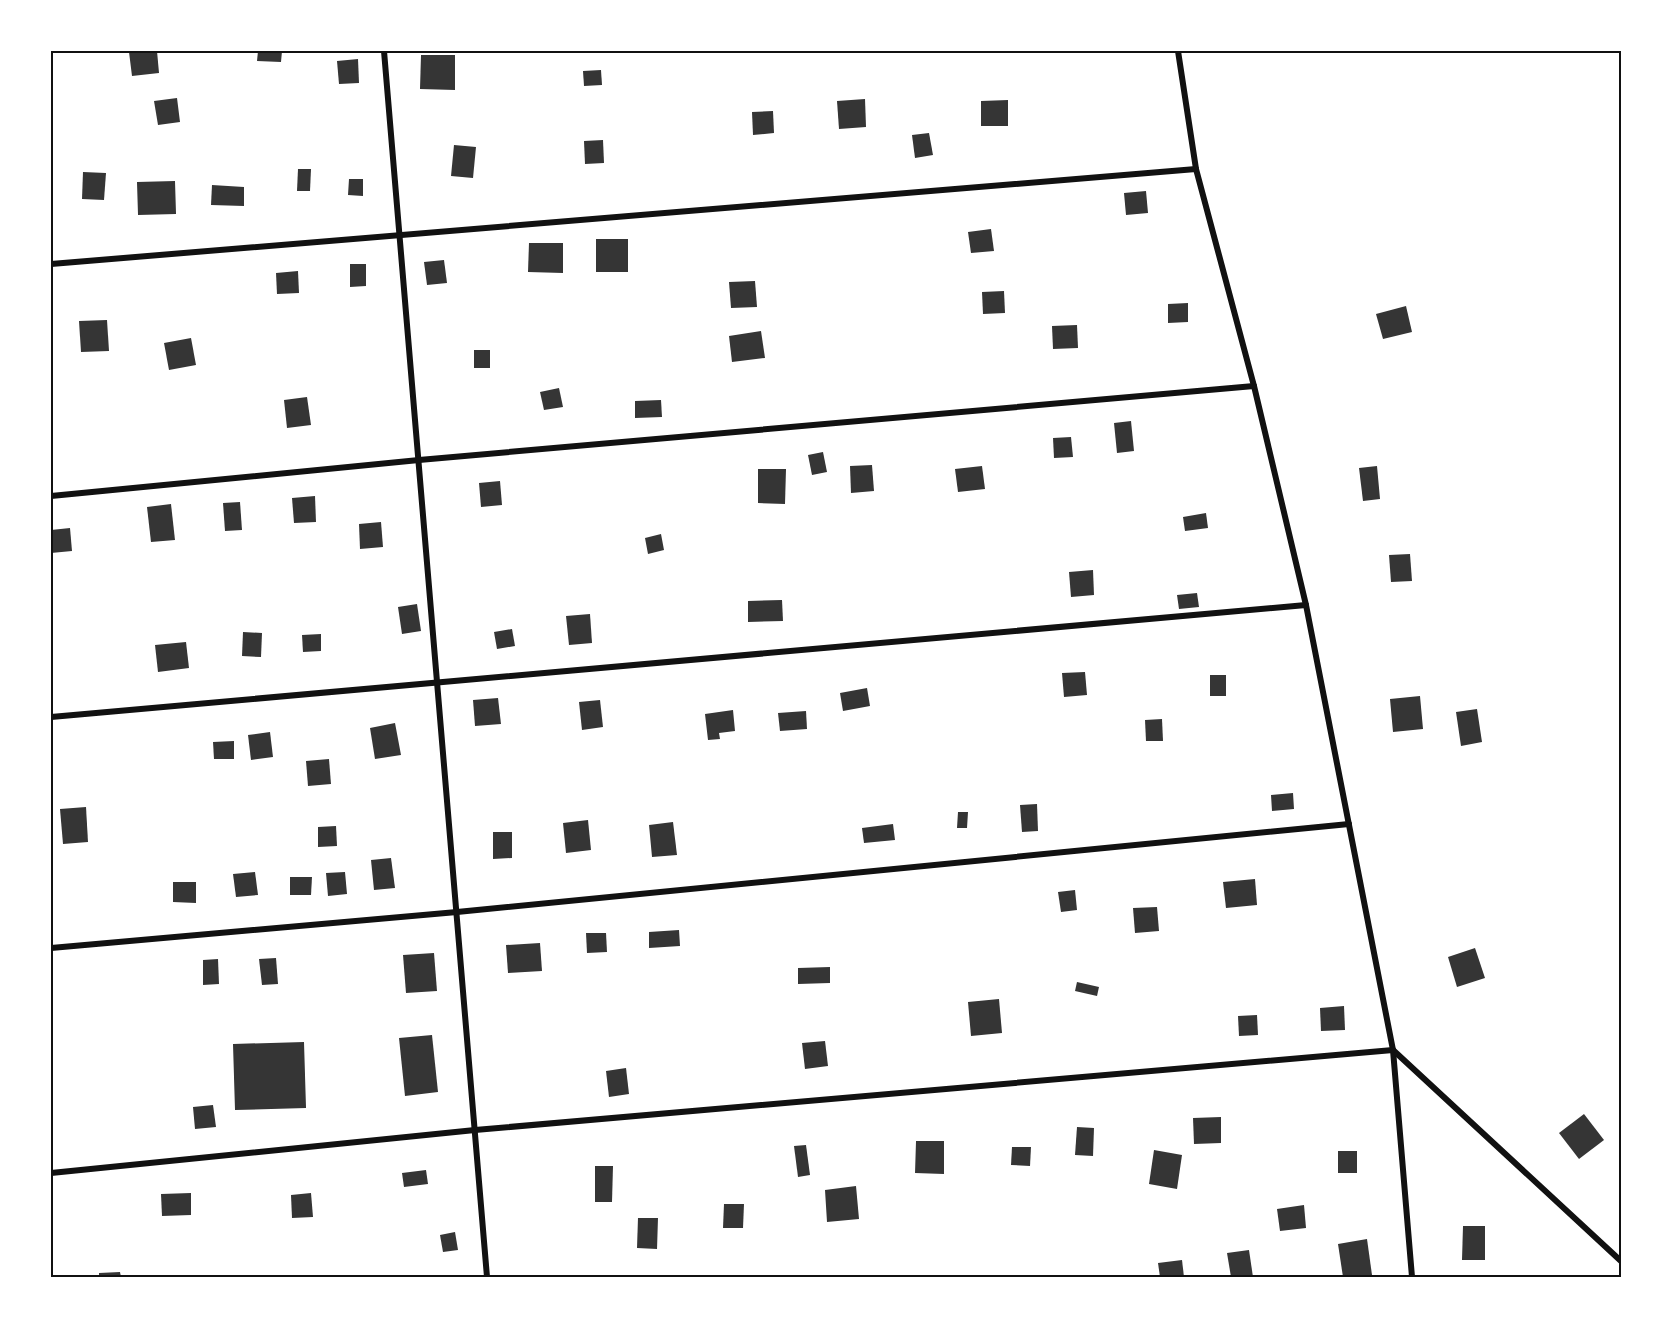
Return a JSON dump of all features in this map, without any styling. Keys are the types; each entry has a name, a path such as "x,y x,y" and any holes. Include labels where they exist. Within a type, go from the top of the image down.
{"street":[{"path":"384,51 487,1277"},
{"path":"1178,51 1196,169 1254,386 1306,604 1393,1050 1412,1277"},
{"path":"51,264 1196,169"},
{"path":"51,496 419,460 1254,386"},
{"path":"51,717 1306,604"},
{"path":"51,948 457,912 1349,824"},
{"path":"51,1173 475,1130 1393,1050 1622,1262"}],"building":[{"path":"157,51 159,73 132,76 129,52"},
{"path":"258,51 282,51 281,62 257,61"},
{"path":"421,55 455,55 455,90 420,89"},
{"path":"358,59 359,83 339,84 337,61"},
{"path":"601,70 602,85 584,86 583,71"},
{"path":"177,98 180,122 158,125 154,101"},
{"path":"865,99 866,127 839,129 837,101"},
{"path":"1008,100 1008,126 981,126 981,101"},
{"path":"773,111 774,133 753,135 752,112"},
{"path":"929,133 933,155 915,158 912,135"},
{"path":"603,140 604,163 585,164 584,141"},
{"path":"454,145 476,147 473,178 451,176"},
{"path":"298,169 311,169 310,191 297,191"},
{"path":"83,172 106,173 104,200 82,199"},
{"path":"349,179 363,179 363,196 348,195"},
{"path":"175,181 176,214 138,215 137,182"},
{"path":"212,185 244,187 244,206 211,205"},
{"path":"1146,191 1148,213 1126,215 1124,193"},
{"path":"991,229 994,251 971,253 968,232"},
{"path":"596,239 628,239 628,272 596,272"},
{"path":"529,243 563,243 563,273 528,272"},
{"path":"444,260 447,283 427,285 424,262"},
{"path":"350,264 366,264 366,286 350,287"},
{"path":"298,271 299,293 277,294 276,273"},
{"path":"755,281 757,307 731,308 729,282"},
{"path":"1004,291 1005,313 983,314 982,292"},
{"path":"1188,303 1188,322 1168,323 1168,304"},
{"path":"1406,306 1412,332 1383,339 1376,314"},
{"path":"107,320 109,351 81,352 79,321"},
{"path":"1077,325 1078,348 1053,349 1052,326"},
{"path":"761,331 765,358 732,362 729,336"},
{"path":"191,338 196,365 169,370 164,343"},
{"path":"474,350 490,350 490,368 474,368"},
{"path":"559,388 563,407 544,410 540,392"},
{"path":"307,397 311,425 287,428 284,400"},
{"path":"661,400 662,417 635,418 635,401"},
{"path":"1131,421 1134,451 1117,453 1114,423"},
{"path":"1071,437 1073,457 1054,458 1053,438"},
{"path":"823,452 827,472 812,475 808,455"},
{"path":"872,465 874,491 851,493 850,466"},
{"path":"982,466 985,489 958,492 955,469"},
{"path":"1377,466 1380,499 1363,501 1359,468"},
{"path":"758,469 786,469 785,504 758,503"},
{"path":"500,481 502,505 481,507 479,483"},
{"path":"315,496 316,522 294,523 292,498"},
{"path":"240,502 242,530 225,531 223,503"},
{"path":"171,504 175,540 151,542 147,507"},
{"path":"1206,513 1208,528 1185,531 1183,517"},
{"path":"381,522 383,547 360,549 359,524"},
{"path":"70,528 72,551 51,553 51,530"},
{"path":"661,534 664,550 648,554 645,538"},
{"path":"1410,554 1412,581 1391,582 1389,555"},
{"path":"1093,570 1094,595 1071,597 1069,572"},
{"path":"1197,593 1199,607 1179,609 1177,595"},
{"path":"782,600 783,621 748,622 748,601"},
{"path":"417,604 421,631 402,634 398,607"},
{"path":"590,614 592,643 569,645 566,616"},
{"path":"512,629 515,646 497,649 494,632"},
{"path":"243,632 262,633 261,657 242,656"},
{"path":"321,634 321,651 303,652 302,635"},
{"path":"186,642 189,668 158,672 155,645"},
{"path":"1085,672 1087,695 1064,697 1062,673"},
{"path":"1210,675 1226,675 1226,696 1210,696"},
{"path":"867,688 870,706 843,711 840,693"},
{"path":"1420,696 1423,729 1393,732 1390,699"},
{"path":"498,698 501,724 475,726 473,700"},
{"path":"600,700 603,727 582,730 579,702"},
{"path":"1477,709 1482,742 1461,746 1456,712"},
{"path":"733,710 735,731 719,733 720,739 708,740 705,714"},
{"path":"806,711 807,729 780,731 778,713"},
{"path":"1162,719 1163,741 1146,741 1145,720"},
{"path":"395,723 401,755 375,759 370,728"},
{"path":"270,732 273,757 251,760 248,735"},
{"path":"234,741 234,759 214,759 213,742"},
{"path":"329,759 331,784 308,786 306,761"},
{"path":"1293,793 1294,809 1272,811 1271,795"},
{"path":"1037,804 1038,831 1022,832 1020,805"},
{"path":"86,807 88,842 63,844 60,809"},
{"path":"958,812 968,812 967,828 957,828"},
{"path":"588,820 591,850 566,853 563,823"},
{"path":"673,822 677,855 652,857 649,825"},
{"path":"893,824 895,840 864,843 862,828"},
{"path":"336,826 337,846 318,847 318,827"},
{"path":"493,832 512,832 512,858 493,859"},
{"path":"391,858 395,888 374,890 371,860"},
{"path":"255,872 258,895 236,897 233,874"},
{"path":"345,872 347,894 328,896 326,873"},
{"path":"290,877 312,877 311,895 290,895"},
{"path":"1255,879 1257,905 1226,908 1223,882"},
{"path":"173,882 196,882 196,903 173,902"},
{"path":"1075,890 1077,910 1061,912 1058,892"},
{"path":"1157,907 1159,931 1135,933 1133,908"},
{"path":"679,930 680,946 649,948 649,932"},
{"path":"586,933 606,933 607,952 587,953"},
{"path":"540,943 542,971 508,973 506,945"},
{"path":"1475,948 1485,978 1457,987 1448,957"},
{"path":"434,953 437,991 406,993 403,955"},
{"path":"276,958 278,984 262,985 259,959"},
{"path":"218,959 219,984 203,985 203,960"},
{"path":"830,967 830,983 798,984 798,968"},
{"path":"1077,982 1099,987 1097,996 1075,991"},
{"path":"999,999 1002,1033 971,1036 968,1002"},
{"path":"1344,1006 1345,1030 1321,1031 1320,1008"},
{"path":"1257,1015 1258,1035 1239,1036 1238,1016"},
{"path":"432,1035 438,1092 405,1096 399,1038"},
{"path":"825,1041 828,1066 805,1069 802,1043"},
{"path":"304,1042 306,1108 235,1110 233,1044"},
{"path":"626,1068 629,1094 609,1097 606,1071"},
{"path":"213,1105 216,1127 195,1129 193,1107"},
{"path":"1584,1114 1604,1140 1579,1159 1559,1133"},
{"path":"1221,1117 1221,1143 1194,1144 1193,1118"},
{"path":"1077,1127 1094,1128 1093,1156 1075,1155"},
{"path":"916,1141 944,1141 944,1174 915,1173"},
{"path":"806,1145 810,1175 798,1177 794,1146"},
{"path":"1012,1147 1031,1147 1030,1166 1011,1165"},
{"path":"1154,1150 1182,1155 1177,1189 1149,1184"},
{"path":"1338,1151 1357,1151 1357,1173 1338,1173"},
{"path":"595,1166 613,1166 612,1202 595,1202"},
{"path":"426,1170 428,1184 404,1187 402,1173"},
{"path":"856,1186 859,1219 827,1222 825,1190"},
{"path":"191,1193 191,1215 162,1216 161,1194"},
{"path":"311,1193 313,1217 292,1218 291,1195"},
{"path":"724,1204 744,1204 743,1228 723,1228"},
{"path":"1304,1205 1306,1228 1280,1231 1277,1209"},
{"path":"638,1218 658,1218 657,1249 637,1248"},
{"path":"1463,1226 1485,1226 1485,1260 1462,1260"},
{"path":"455,1232 458,1250 443,1252 440,1235"},
{"path":"1367,1239 1372,1275 1343,1277 1338,1244"},
{"path":"1249,1250 1253,1277 1231,1277 1227,1253"},
{"path":"1182,1260 1184,1277 1160,1277 1158,1263"},
{"path":"120,1272 121,1277 99,1277 99,1273"}]}
